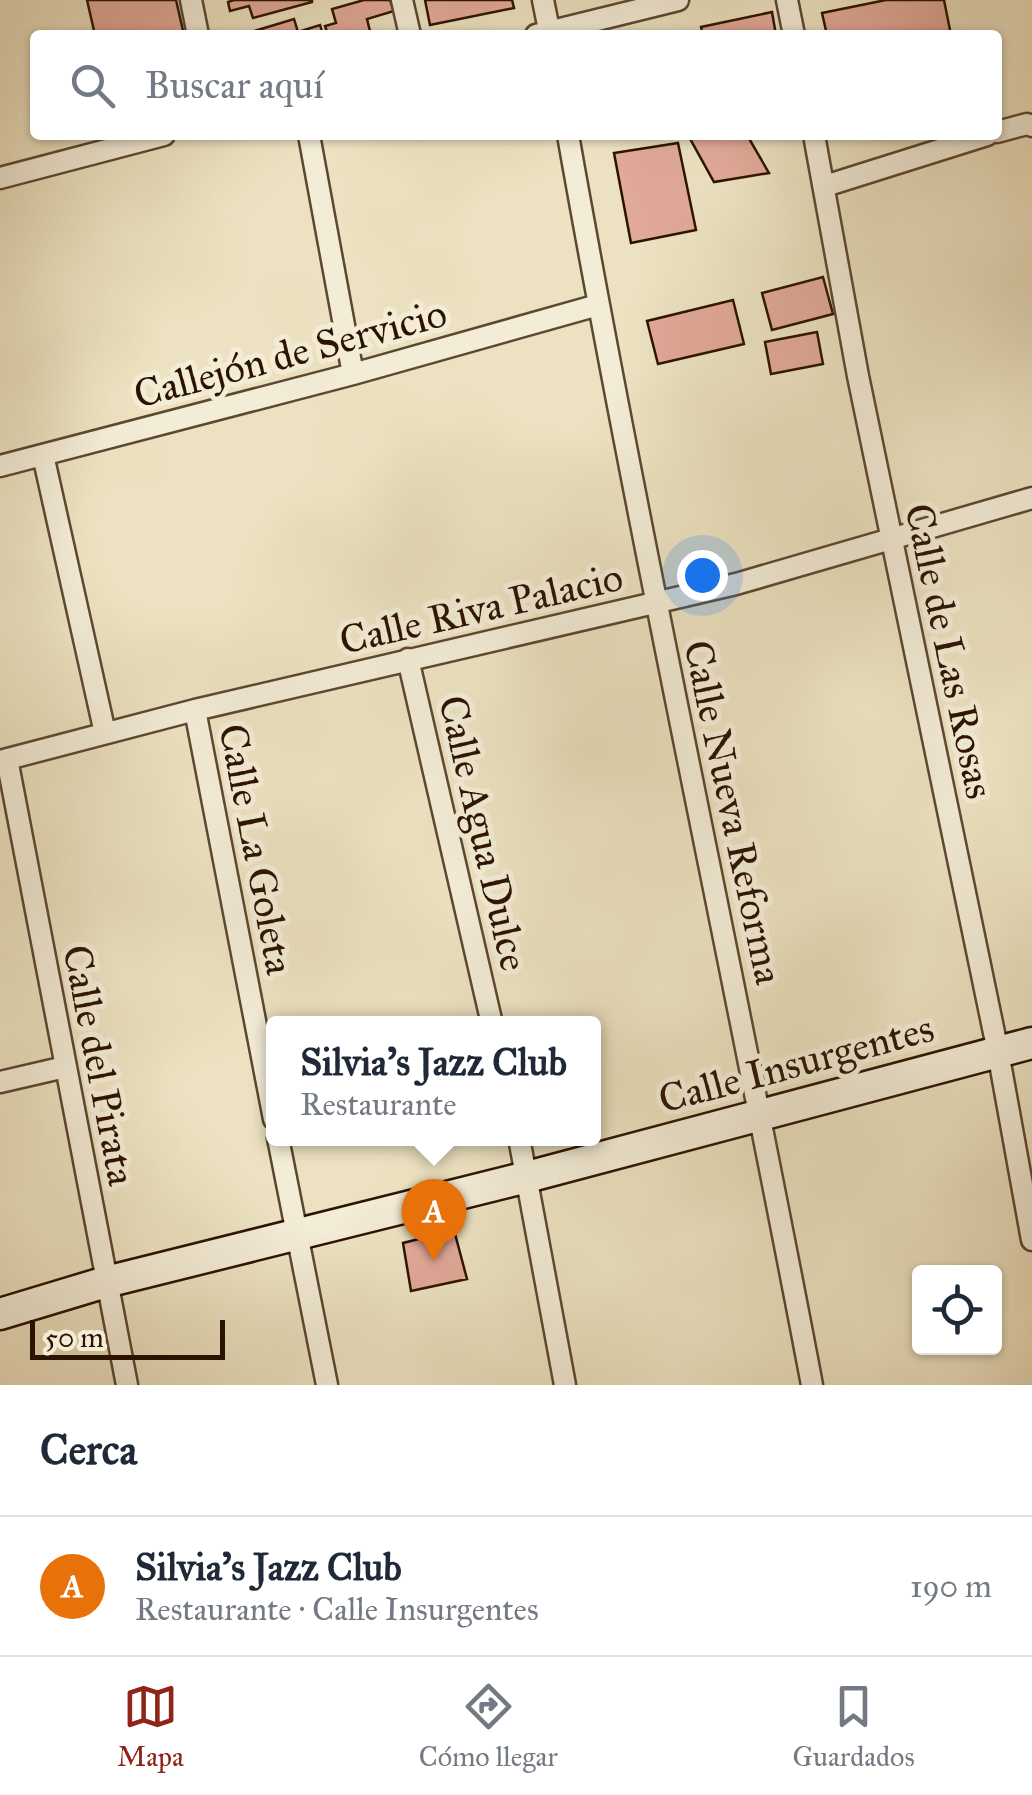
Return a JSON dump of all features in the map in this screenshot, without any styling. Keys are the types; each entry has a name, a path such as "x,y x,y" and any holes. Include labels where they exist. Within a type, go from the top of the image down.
{"street":[{"path":"191,0 197,30"},
{"path":"402,0 409,30"},
{"path":"543,0 545,30"},
{"path":"561,30 678,0"},
{"path":"787,0 793,30"},
{"path":"1002,131 1032,126"},
{"path":"0,178 145,140"},
{"path":"310,140 353,374"},
{"name":"Calle Nueva Reforma","path":"569,140 655,604 762,1113 812,1385"},
{"name":"Calle de Las Rosas","path":"815,140 891,541 998,1052 1032,1240"},
{"path":"825,186 970,140"},
{"name":"Callejón de Servicio","path":"0,466 598,305"},
{"path":"44,455 105,733"},
{"name":"Calle Riva Palacio","path":"3,760 408,659 655,604 891,541 1032,498"},
{"name":"Calle Agua Dulce","path":"408,659 490,1016"},
{"name":"Calle La Goleta","path":"195,710 266,1078"},
{"name":"Calle del Pirata","path":"3,760 127,1385"},
{"name":"Calle Insurgentes","path":"0,1314 106,1282 527,1177 1032,1042"},
{"path":"0,1082 65,1067"},
{"path":"280,1146 327,1385"},
{"path":"520,1146 566,1385"}],"building":[{"path":"87,0 176,0 183,30 94,30"},
{"path":"364,0 390,0 394,11 367,19 370,30 326,30 325,26 336,23 332,9"},
{"path":"425,0 512,0 514,8 430,25"},
{"path":"886,0 944,0 950,30 826,30 822,13"},
{"path":"228,2 312,2 253,18 249,6 230,11"},
{"path":"772,12 775,30 702,30 701,27"},
{"path":"294,19 297,30 258,30"},
{"path":"691,140 750,140 769,173 714,182"},
{"path":"678,143 696,230 631,243 614,153"},
{"path":"823,277 833,314 772,330 762,293"},
{"path":"733,300 744,344 658,364 647,321"},
{"path":"817,332 823,364 771,374 765,342"},
{"path":"454,1230 467,1279 411,1291 403,1243"}],"place":[{"name":"Silvia's Jazz Club","path":"434,1261"}]}
